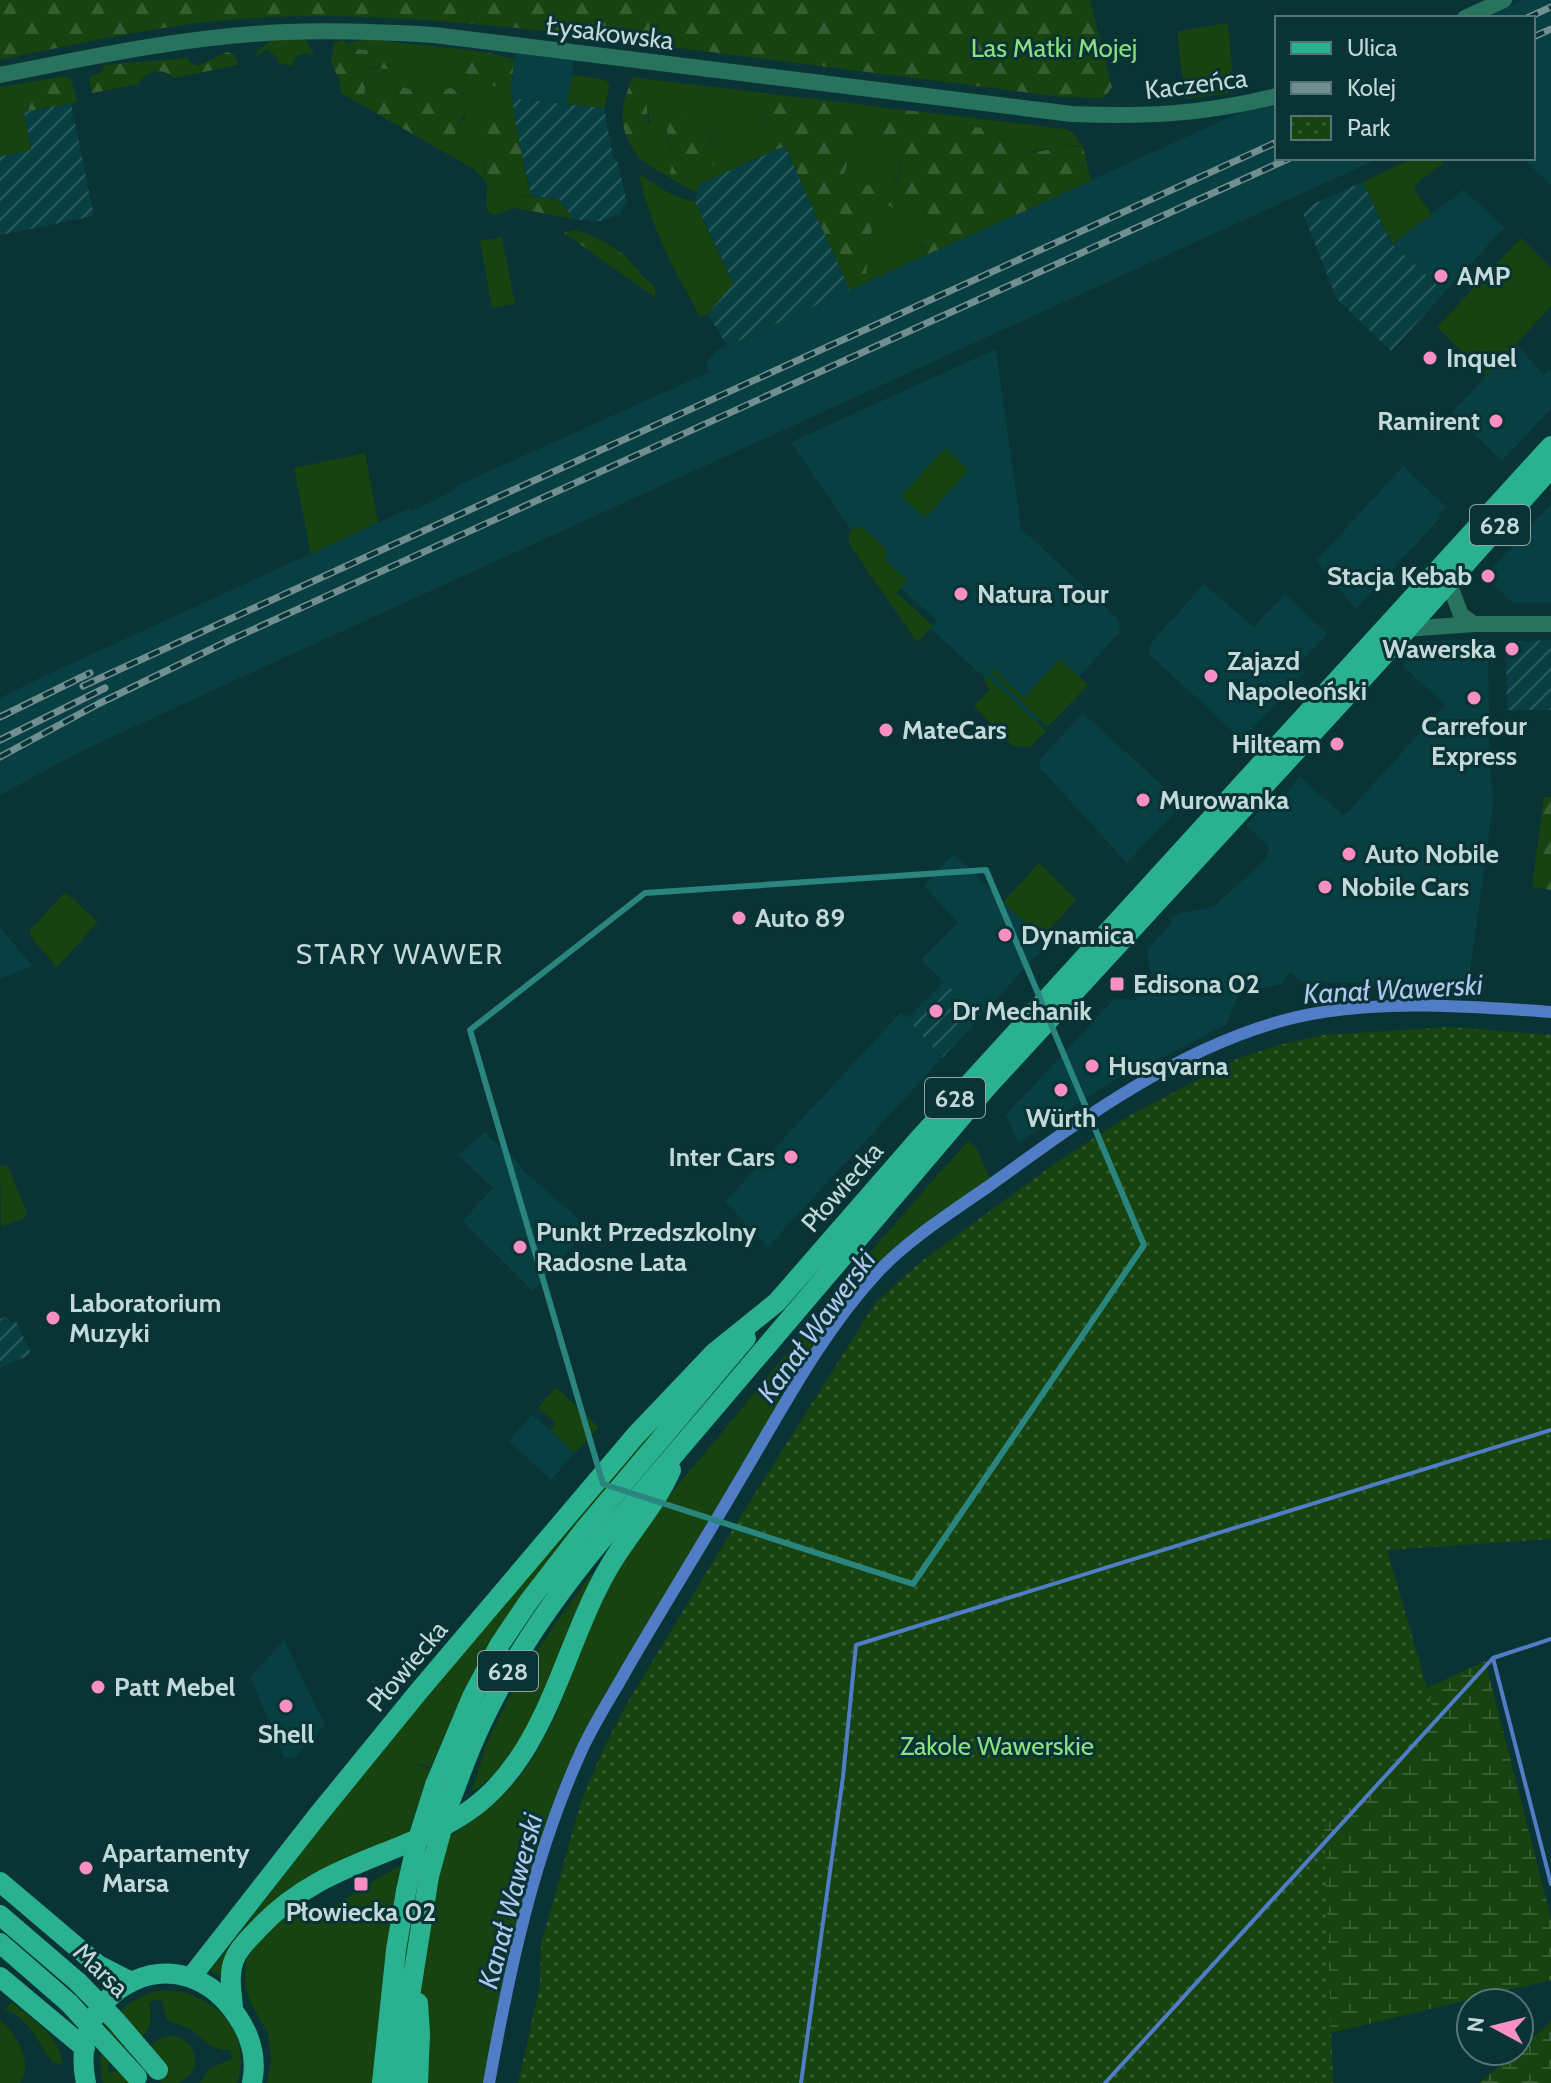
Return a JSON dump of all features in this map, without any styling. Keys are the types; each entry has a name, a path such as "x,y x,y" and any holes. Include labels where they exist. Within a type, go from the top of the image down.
{"main road":[{"path":"1523,476 1551,430"},
{"name":"Płowiecka","path":"192,1976 318,1815 617,1457 715,1352 777,1302 938,1118 1551,446"},
{"name":"Płowiecka","path":"681,1446 987,1087 1551,468"},
{"name":"628","path":"388,2082 396,1950 406,1891 435,1785 472,1697 500,1644 529,1601 584,1530 777,1302"},
{"path":"233,2008 230,1979 233,1961 248,1940 281,1907 336,1871 431,1832 465,1813 491,1792 516,1764 536,1729 587,1608 609,1566 664,1486 681,1446"},
{"name":"628","path":"414,1967 429,1876 447,1810 501,1685 535,1627 592,1551 681,1446"},
{"name":"Marsa","path":"0,1882 98,1965 131,1982"},
{"name":"Marsa","path":"0,1915 86,1990 116,2021 151,2078"},
{"name":"Marsa","path":"0,1943 151,2078"},
{"path":"388,2082 414,1967"},
{"path":"414,1967 420,2034 418,2083"},
{"path":"82,2080 90,2029 102,2006 110,1996 131,1982 162,1973 192,1976 212,1988 233,2008 253,2047 252,2083"},
{"path":"0,1977 85,2048"}],"street":[{"path":"1469,16 1504,0"},
{"name":"Łysakowska","path":"0,75 200,39 286,32 383,32 473,40 1035,112 1120,115"},
{"name":"Kaczeńca","path":"1120,115 1195,113 1275,96"},
{"path":"1449,583 1461,615 1474,624"},
{"path":"1407,629 1474,624 1551,624"}],"highlighted area":[{"path":"986,870 1144,1245 913,1584 603,1484 470,1030 645,893"}],"shaded area":[{"path":"1523,0 1551,0 1551,185 1524,160 1535,160 1535,16 1488,16"},
{"path":"515,53 574,60 567,104 510,98"},
{"path":"510,98 604,108 613,156 627,202 620,214 601,221 574,219 558,199 531,196"},
{"path":"71,103 94,216 0,235 0,156 31,149 24,112"},
{"path":"1275,103 1275,160 1376,160 84,750 0,795 0,698 709,372 706,362 717,350 1243,111"},
{"path":"785,146 850,290 727,346 708,314 733,283 695,202 699,184"},
{"path":"1363,182 1391,243 1445,292 1391,351 1337,299 1303,214 1315,203"},
{"path":"1463,190 1505,227 1445,292 1392,244"},
{"path":"1516,344 1544,375 1551,370 1551,409 1502,461 1452,412"},
{"path":"996,349 1021,528 1119,620 1120,632 1038,722 1033,722 930,628 937,621 873,563 791,442"},
{"path":"1403,466 1446,507 1439,514 1440,518 1356,609 1316,561"},
{"path":"1551,504 1551,603 1513,603 1487,579 1486,574"},
{"path":"1204,584 1254,627 1285,594 1328,634 1298,665 1305,672 1242,740 1150,655 1150,644"},
{"path":"1488,640 1490,773 1494,797 1468,986 1302,982 1290,972 1281,984 1238,995 1227,1024 1113,1081 1018,1143 1006,1115 1115,998 1135,1000 1152,985 1147,950 1172,922 1170,918 1213,907 1265,860 1269,847 1246,825 1269,801 1280,804 1299,776 1344,816 1445,705 1402,665 1424,641"},
{"path":"1551,640 1551,710 1507,710 1506,642"},
{"path":"1083,713 1183,804 1127,863 1039,767 1040,759"},
{"path":"953,854 1048,943 980,1017 921,960 958,923 924,886"},
{"path":"0,928 33,966 0,979"},
{"path":"944,982 980,1017 942,1058 905,1016 911,1015"},
{"path":"901,1012 942,1058 768,1247 725,1202"},
{"path":"485,1132 499,1146 504,1146 524,1171 589,1228 533,1291 462,1221 493,1188 458,1155"},
{"path":"7,1316 10,1323 16,1321 31,1354 0,1368 0,1319"},
{"path":"532,1414 575,1453 551,1480 509,1441"},
{"path":"284,1640 325,1725 294,1758 284,1757 250,1677"}],"green space":[{"name":"Las Matki Mojej","path":"0,0 1090,0 1112,87 1104,98 1062,97 554,32 432,20 350,16 268,17 199,23 0,60"},
{"path":"1228,23 1233,76 1227,84 1228,94 1185,99 1177,31"},
{"path":"304,38 315,55 307,53 296,56 293,66 276,63 279,60 267,49 256,57 257,51 272,40"},
{"path":"365,39 478,51 466,62 485,83 511,91 515,121 501,119 484,161 486,181 474,169 453,157 456,128 465,117 464,94 451,88 427,93 402,87 388,102 382,103 364,94 369,68 377,70 383,48 359,49 348,43"},
{"path":"343,40 361,50 385,48 394,53 397,60 391,69 369,68 364,94 388,102 402,87 427,93 451,88 466,96 469,107 456,128 453,157 341,93 339,79 331,63 334,43"},
{"path":"478,51 514,59 511,91 485,83 462,71 466,62"},
{"path":"227,52 235,55 238,65 174,78 159,71 145,76 138,84 92,93 89,77 102,72 104,65 188,58 198,66"},
{"path":"579,75 605,80 610,84 604,108 567,104 571,77"},
{"path":"64,76 71,79 77,102 29,111 31,82"},
{"path":"633,77 647,79 648,120 646,133 634,139 626,135 623,120 625,98"},
{"path":"647,79 764,93 760,98 761,112 765,116 773,151 699,184 697,193 675,181 688,170 707,169 716,148 698,115 667,136 673,160 669,177 638,156 626,135 634,139 650,121 645,94"},
{"path":"31,82 29,111 24,113 31,150 0,156 0,87"},
{"path":"764,93 850,103 857,125 845,172 836,181 842,187 867,185 890,188 895,182 900,171 900,160 890,153 881,154 876,149 882,128 895,109 957,116 961,123 981,128 1027,152 1060,146 1083,147 1091,181 926,255 920,240 926,217 924,213 916,212 908,218 889,205 880,205 873,219 865,283 850,290 785,146 773,151 760,105"},
{"path":"850,103 895,109 885,121 876,145 900,160 899,174 891,188 867,185 842,187 836,181 845,172 857,125"},
{"path":"682,113 698,115 720,158 710,167 687,173 675,181 669,177 673,160 667,130 673,116"},
{"path":"957,116 1065,129 1073,133 1083,147 1072,145 1027,152 981,128 961,123"},
{"path":"501,119 515,121 526,175 513,175 486,209 482,134 490,123"},
{"path":"1410,160 1441,160 1443,163 1416,184 1415,192 1432,214 1392,244 1363,182"},
{"path":"517,173 526,175 531,196 520,195 503,207 503,212 494,215 486,209"},
{"path":"639,174 674,196 695,202 733,284 708,314 700,317 673,265 650,212"},
{"path":"514,195 558,199 574,219 515,208 503,212 506,200"},
{"path":"882,205 891,205 908,218 916,212 924,213 921,246 926,255 865,283 873,219"},
{"path":"574,230 609,244 631,261 654,286 656,298 564,233"},
{"path":"502,237 515,304 492,308 480,241"},
{"path":"1521,238 1551,268 1551,306 1487,376 1437,327"},
{"path":"945,448 969,470 925,518 901,496"},
{"path":"365,453 378,522 311,554 294,468"},
{"path":"855,527 863,528 886,549 886,561 907,580 897,593 933,626 917,642 849,544 849,533"},
{"path":"1060,659 1088,685 1048,727 990,672 993,669 1024,698"},
{"path":"987,676 1046,731 1030,747 1012,746 974,706 990,689 983,680"},
{"path":"1544,797 1551,797 1551,890 1532,887"},
{"path":"1039,863 1076,900 1042,938 1003,902"},
{"path":"65,892 98,922 57,967 30,936 30,930"},
{"name":"Zakole Wawerskie","path":"1451,1027 1551,1035 1551,1539 1387,1550 1436,1719 1324,1827 1333,2083 518,2083 540,1985 541,1944 581,1802 602,1752 626,1705 734,1527 876,1302 922,1261 1057,1162 1125,1118 1239,1058 1323,1035"},
{"path":"968,1141 977,1149 990,1180 876,1269 836,1317 613,1687 570,1767 512,1939 484,2083 267,2083 271,2062 268,2033 250,2002 245,1986 246,1961 255,1946 282,1917 308,1902 317,1920 369,1884 451,1836 501,1797 539,1748 610,1581 637,1538 818,1316"},
{"path":"7,1165 27,1212 24,1218 1,1227 0,1167"},
{"path":"556,1387 599,1427 575,1453 550,1430 556,1423 538,1408"},
{"path":"691,1389 466,1686 431,1767 415,1763 430,1770 409,1832 339,1862 222,1967 221,1976 210,1971 372,1761 632,1452"},
{"path":"593,1572 523,1737 491,1777 471,1792 485,1748 507,1701 547,1635"},
{"path":"1485,1661 1551,1918 1551,1980 1522,1987 1455,1987 1455,2003 1301,2040 960,2083 1425,1689"},
{"path":"157,1991 176,1991 193,1996 223,2015 240,2046 241,2064 237,2083 200,2083 210,2068 232,2059 231,2050 214,2047 188,2028 167,2020 161,1999 149,2002 151,2021 131,2057 108,2063 109,2072 127,2072 138,2083 103,2083 101,2052 110,2025 129,2004"},
{"path":"12,2002 51,2037 61,2054 63,2065 52,2062 27,2025 4,2010"},
{"path":"0,2020 22,2049 25,2067 20,2083 0,2083"},
{"path":"1551,2022 1551,2083 1479,2083 1498,2067 1535,2067 1535,2036"},
{"path":"171,2036 180,2037 188,2043 194,2051 194,2069 188,2077 180,2083 171,2084 162,2083 154,2077 148,2069 147,2060 148,2051 154,2043 162,2037"}],"waterway":[{"name":"Kanał Wawerski","path":"489,2083 524,1916 563,1793 585,1743 801,1377 837,1323 877,1273 930,1227 1093,1113 1167,1068 1245,1033 1316,1013 1383,1006 1452,1006 1551,1012"},
{"path":"801,2083 843,1777 856,1645 1551,1430"},
{"path":"1551,1639 1493,1658 1551,1884"},
{"path":"1105,2083 1493,1658"}],"railway":[{"path":"1531,16 1551,7"},
{"path":"1535,36 1551,29"},
{"path":"83,686 1275,143"},
{"path":"0,757 98,704 228,641 1286,160"},
{"path":"0,717 90,673"},
{"path":"0,740 105,688"}],"place":[{"name":"AMP","path":"1441,276"},
{"name":"Inquel","path":"1430,358"},
{"name":"Ramirent","path":"1496,421"},
{"name":"Stacja Kebab","path":"1488,576"},
{"name":"Natura Tour","path":"961,594"},
{"name":"Wawerska","path":"1512,649"},
{"name":"Zajazd Napoleoński","path":"1211,676"},
{"name":"Carrefour Express","path":"1474,698"},
{"name":"MateCars","path":"886,730"},
{"name":"Hilteam","path":"1337,744"},
{"name":"Murowanka","path":"1143,800"},
{"name":"Auto Nobile","path":"1349,854"},
{"name":"Nobile Cars","path":"1325,887"},
{"name":"Auto 89","path":"739,918"},
{"name":"Dynamica","path":"1005,935"},
{"name":"Edisona 02","path":"1117,984"},
{"name":"Dr Mechanik","path":"936,1011"},
{"name":"Husqvarna","path":"1092,1066"},
{"name":"Würth","path":"1061,1090"},
{"name":"Inter Cars","path":"791,1157"},
{"name":"Punkt Przedszkolny Radosne Lata","path":"520,1247"},
{"name":"Laboratorium Muzyki","path":"53,1318"},
{"name":"Patt Mebel","path":"98,1687"},
{"name":"Shell","path":"286,1706"},
{"name":"Apartamenty Marsa","path":"86,1868"},
{"name":"Płowiecka 02","path":"361,1884"}],"district":[{"name":"STARY WAWER","path":"400,954"}]}
